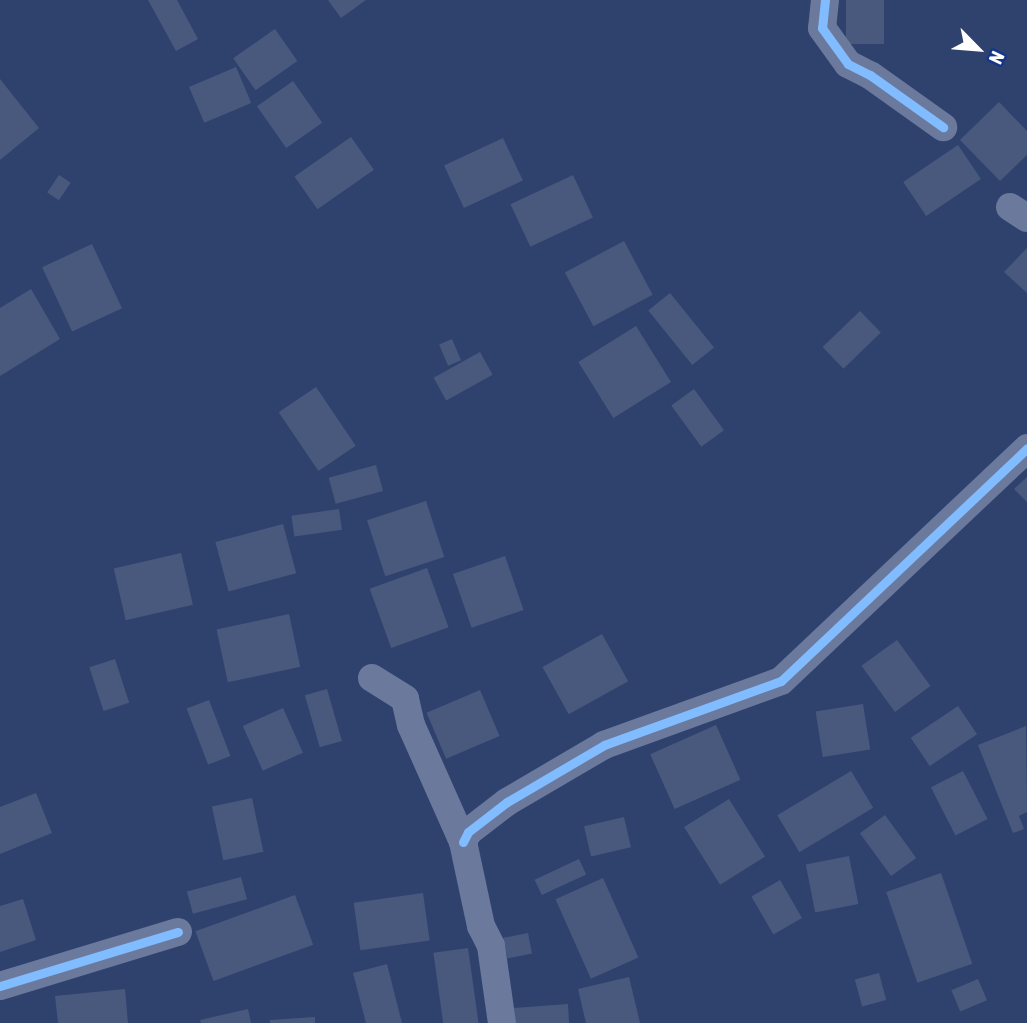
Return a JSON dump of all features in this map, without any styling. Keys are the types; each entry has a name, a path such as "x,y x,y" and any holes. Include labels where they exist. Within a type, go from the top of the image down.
{"street":[{"path":"825,0 822,28 848,64 870,75 943,127"},
{"path":"463,842 468,832 508,802 582,763 604,745 781,681 1027,448"},
{"path":"372,678 405,699 411,725 463,842 481,926 491,946 502,1023"},
{"path":"0,986 178,932"}],"building":[{"path":"148,0 177,0 198,39 176,51"},
{"path":"328,0 366,0 341,18"},
{"path":"846,0 884,0 884,44 846,44"},
{"path":"275,29 297,61 256,90 233,58"},
{"path":"236,67 251,103 204,123 189,87"},
{"path":"0,79 39,128 0,160"},
{"path":"293,81 322,123 286,148 257,106"},
{"path":"999,102 1027,131 1027,155 1000,181 960,140"},
{"path":"351,137 374,170 317,209 294,177"},
{"path":"503,138 523,181 464,208 444,165"},
{"path":"958,145 981,179 926,216 903,182"},
{"path":"59,175 71,183 59,200 47,192"},
{"path":"573,175 593,218 530,247 510,204"},
{"path":"624,241 653,295 593,326 565,272"},
{"path":"92,244 122,308 72,332 42,267"},
{"path":"1027,248 1027,293 1004,272"},
{"path":"31,289 60,339 0,376 0,308"},
{"path":"670,293 714,347 692,365 648,311"},
{"path":"860,311 881,333 843,369 823,347"},
{"path":"636,326 671,382 613,418 578,362"},
{"path":"452,339 461,360 448,366 439,344"},
{"path":"480,352 493,375 446,400 434,378"},
{"path":"316,387 356,446 318,471 279,412"},
{"path":"694,389 724,430 701,447 671,405"},
{"path":"376,465 383,491 336,504 329,478"},
{"path":"1027,477 1027,502 1014,489"},
{"path":"426,501 444,557 385,576 367,520"},
{"path":"339,509 342,530 294,536 291,516"},
{"path":"283,524 296,573 229,591 215,542"},
{"path":"181,553 193,605 126,620 114,569"},
{"path":"505,556 524,610 472,628 453,574"},
{"path":"427,568 449,627 391,648 370,589"},
{"path":"289,614 300,667 228,682 217,629"},
{"path":"602,634 628,681 569,714 543,667"},
{"path":"897,640 931,686 895,712 861,666"},
{"path":"115,659 129,703 104,711 89,667"},
{"path":"327,689 342,741 320,747 305,695"},
{"path":"480,690 500,736 446,759 427,713"},
{"path":"209,700 231,756 208,765 187,709"},
{"path":"863,704 870,749 823,757 816,712"},
{"path":"958,706 977,734 930,766 911,738"},
{"path":"283,708 303,753 263,771 243,726"},
{"path":"716,725 740,780 675,809 650,754"},
{"path":"1026,726 1027,812 1019,816 1024,829 1013,833 978,745"},
{"path":"851,771 873,808 799,852 777,815"},
{"path":"963,771 988,819 955,835 931,787"},
{"path":"36,793 52,833 0,854 0,807"},
{"path":"252,798 263,852 223,860 212,807"},
{"path":"729,799 765,857 720,885 684,827"},
{"path":"885,815 916,858 891,876 860,833"},
{"path":"624,817 631,847 591,856 584,826"},
{"path":"849,856 858,904 815,912 806,864"},
{"path":"579,859 586,874 542,895 535,880"},
{"path":"941,873 972,964 917,983 886,892"},
{"path":"241,877 247,899 193,914 187,891"},
{"path":"603,878 638,957 591,979 555,899"},
{"path":"780,880 802,918 773,935 751,896"},
{"path":"423,893 430,941 360,950 354,903"},
{"path":"295,895 313,945 214,981 195,931"},
{"path":"23,899 36,940 0,952 0,906"},
{"path":"528,933 532,954 507,958 503,938"},
{"path":"468,948 479,1023 443,1023 433,953"},
{"path":"387,964 402,1023 366,1023 353,973"},
{"path":"879,973 886,1000 862,1007 855,979"},
{"path":"629,977 640,1023 586,1023 578,989"},
{"path":"978,979 987,1000 960,1012 951,990"},
{"path":"125,989 128,1023 58,1023 55,996"},
{"path":"568,1004 569,1023 515,1023 514,1008"},
{"path":"248,1009 251,1023 201,1023 200,1020"},
{"path":"315,1017 315,1023 270,1023 270,1020"}],"cycle path":[{"path":"825,0 822,28 848,64 870,75 943,127"},
{"path":"463,842 468,832 507,802 604,745 781,681 1027,448"},
{"path":"0,986 178,932"}]}
